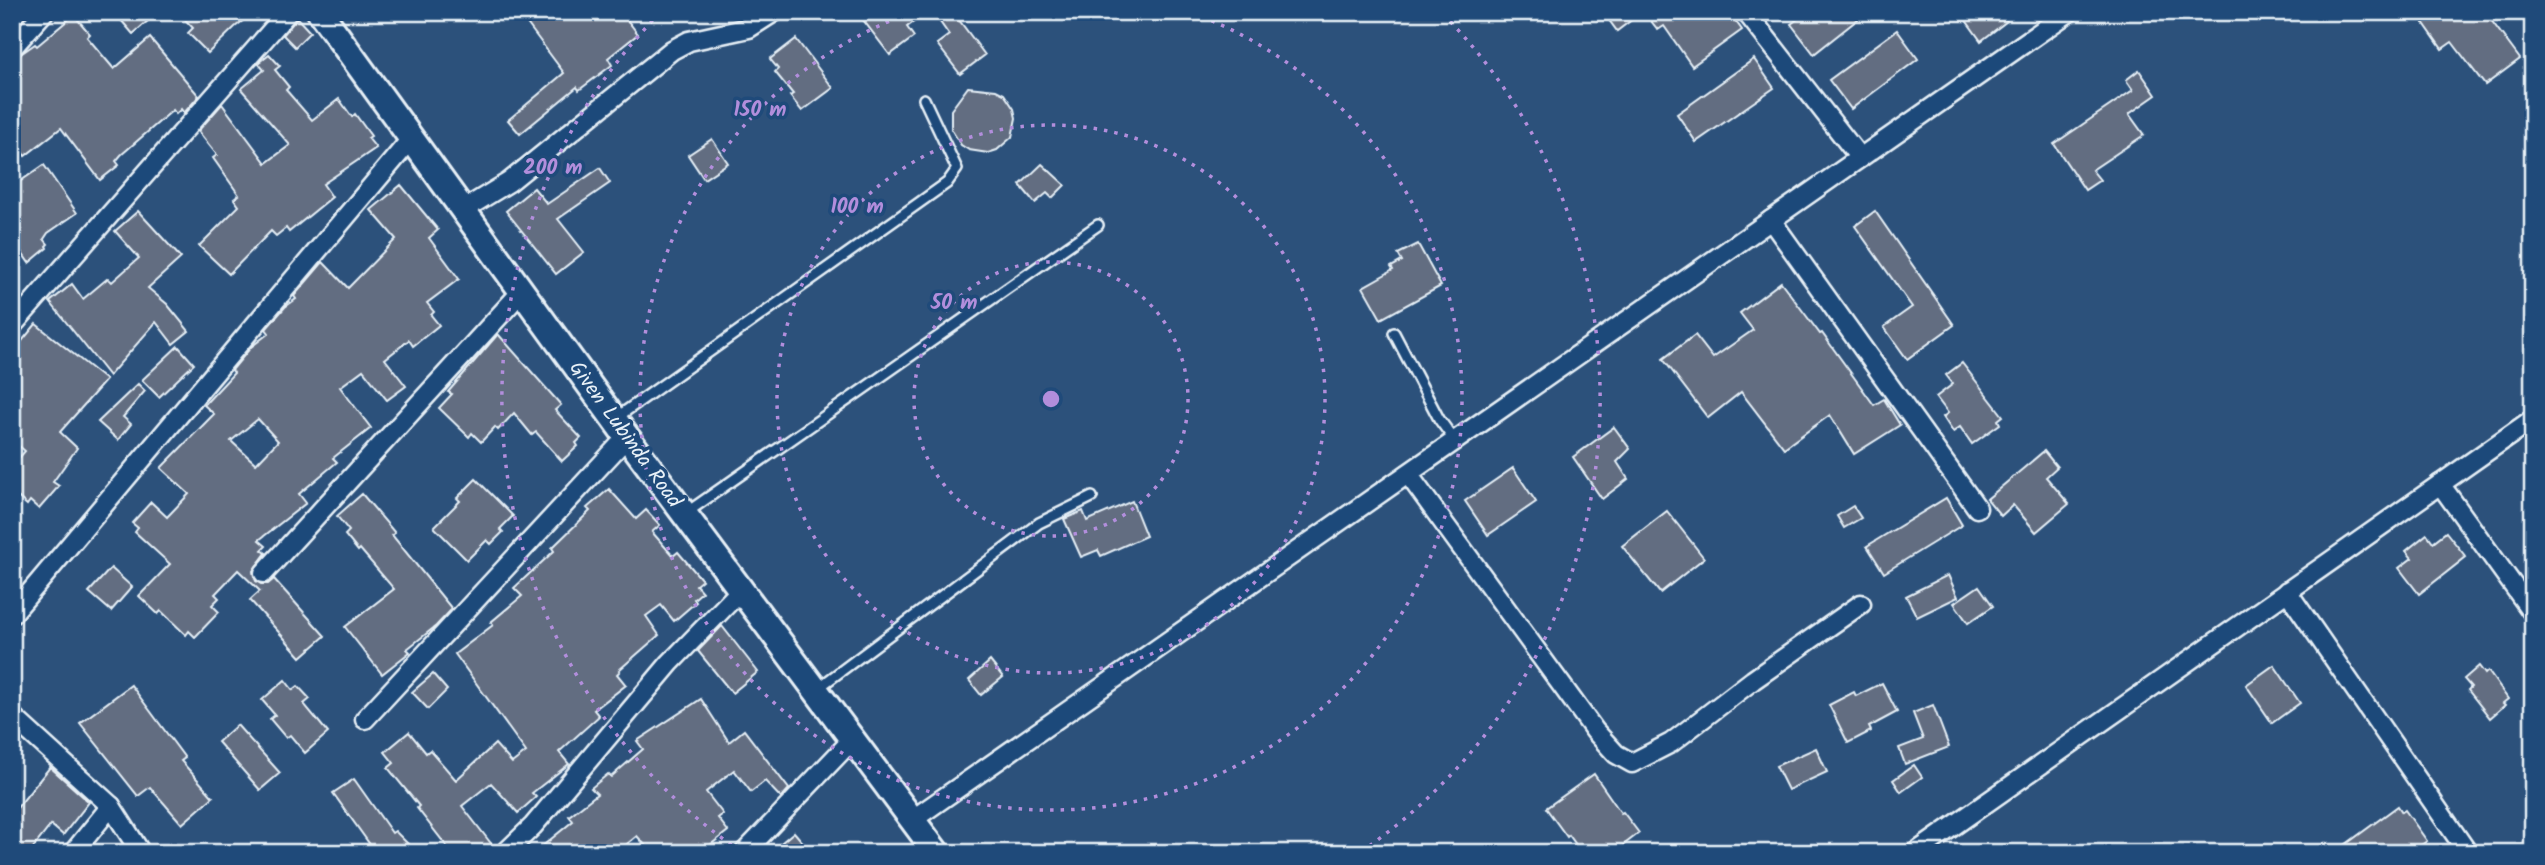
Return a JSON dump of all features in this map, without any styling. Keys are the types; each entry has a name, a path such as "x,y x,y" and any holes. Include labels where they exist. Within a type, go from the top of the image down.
{"street":[{"path":"12,48 44,12"},
{"path":"12,326 289,12"},
{"name":"Given Lubinda Road","path":"320,12 684,514 937,853"},
{"path":"463,209 509,182 673,50 689,41 749,28 774,12"},
{"path":"1746,12 1860,158"},
{"path":"912,820 2063,14"},
{"path":"12,614 412,138"},
{"path":"1771,220 1977,508"},
{"path":"264,573 522,291"},
{"path":"1915,853 2533,419"},
{"path":"365,719 621,428"},
{"path":"1408,474 1595,731 1616,754 1632,763 1671,743 1753,680 1861,604"},
{"path":"2440,484 2533,613"},
{"path":"505,853 533,826 670,663 741,590"},
{"path":"2287,591 2468,853"},
{"path":"12,716 111,806 141,853"},
{"path":"744,853 852,740"},
{"path":"73,853 111,806"}],"lane":[{"path":"621,428 947,183 957,169 924,99"},
{"path":"684,514 1098,225"},
{"path":"1394,333 1440,419 1455,441"},
{"path":"815,690 1039,523 1092,497"}],"building":[{"path":"114,12 158,12 133,34"},
{"path":"178,12 254,12 208,53 188,33 193,28"},
{"path":"530,12 621,12 638,34 608,58 612,65 579,90 577,87 520,134 508,120 564,73 523,18"},
{"path":"857,12 927,12 907,27 914,37 890,55"},
{"path":"933,12 953,12 985,55 960,74 937,44 949,35"},
{"path":"1603,12 1642,12 1617,31"},
{"path":"1644,12 1729,12 1742,30 1692,66 1664,26 1658,30"},
{"path":"1807,12 1867,12 1814,54 1791,24"},
{"path":"1960,12 2001,12 2007,21 1981,41"},
{"path":"2436,12 2485,12 2520,59 2485,85 2452,42 2442,49 2423,22"},
{"path":"74,15 90,34 87,37 114,69 150,38 199,96 184,113 181,109 176,114 173,110 121,155 116,161 119,165 100,180 61,128 25,156 12,140 12,60 35,44 37,46"},
{"path":"297,18 310,32 295,47 283,35"},
{"path":"1897,30 1918,59 1851,109 1829,80"},
{"path":"796,39 833,88 802,111 790,96 793,94 775,72 778,69 770,59"},
{"path":"269,54 280,66 275,70 289,87 286,90 312,120 339,99 352,117 355,114 376,148 323,184 332,197 289,232 286,228 276,236 271,231 229,274 199,246 239,206 234,199 239,195 213,158 217,155 198,131 222,104 266,163 290,145 241,89 264,70 258,63"},
{"path":"1754,59 1774,88 1696,142 1677,114"},
{"path":"2139,70 2156,95 2129,114 2144,135 2092,170 2100,180 2085,190 2054,144 2133,90 2126,80"},
{"path":"968,87 996,90 1004,94 1014,109 1016,118 1012,137 997,150 988,153 969,150 961,145 951,129 951,110"},
{"path":"712,139 728,163 704,179 688,155"},
{"path":"1042,164 1065,185 1052,198 1047,193 1035,203 1020,185"},
{"path":"44,165 77,213 48,233 44,239 48,244 47,248 29,263 22,253 18,256 12,248 12,187"},
{"path":"600,168 610,183 558,219 584,252 556,274 506,211 534,188 547,204"},
{"path":"401,185 438,230 429,238 459,279 427,303 434,312 431,315 439,325 413,346 409,340 385,359 406,386 387,400 363,370 340,387 371,428 333,458 337,462 299,494 306,503 259,540 266,546 262,550 266,553 253,571 256,581 268,584 274,579 325,636 301,657 250,600 260,591 238,570 215,594 219,598 212,605 219,612 195,637 189,631 186,635 161,611 158,614 139,596 170,564 135,532 138,528 132,523 151,502 167,517 189,494 161,468 214,414 204,405 234,373 232,370 251,347 269,333 266,329 285,307 296,299 294,296 323,262 348,288 396,239 371,210","holes":["258,419 278,441 256,464 231,441"]},
{"path":"138,211 181,258 148,288 167,304 189,331 173,344 156,322 109,376 50,302 72,284 83,299 108,278 112,282 139,258 115,231"},
{"path":"1875,211 1954,325 1907,359 1884,327 1912,307 1855,226"},
{"path":"1418,244 1441,286 1381,319 1363,287 1393,270 1391,267 1402,261 1398,254"},
{"path":"1781,282 1874,405 1884,399 1900,425 1854,454 1830,415 1784,448 1741,392 1708,418 1663,359 1695,335 1713,358 1753,330 1740,313"},
{"path":"36,324 106,380 60,432 77,448 53,482 59,486 39,509 30,501 27,505 12,492 12,466 25,451 12,440 12,353"},
{"path":"498,334 561,405 555,410 581,438 576,443 578,446 562,461 536,432 532,435 514,413 498,430 495,427 481,442 472,433 469,437 439,408 452,394 448,392"},
{"path":"178,346 194,364 159,397 142,380"},
{"path":"1962,363 2003,416 1998,420 2000,424 1972,444 1960,427 1953,432 1943,417 1948,413 1936,397 1953,384 1946,375"},
{"path":"138,384 145,391 123,417 131,424 118,440 98,422"},
{"path":"1614,427 1630,449 1617,462 1628,479 1602,499 1573,457"},
{"path":"2044,451 2057,467 2046,477 2069,504 2036,532 2013,505 2001,516 1987,499"},
{"path":"1513,468 1536,502 1488,535 1465,501"},
{"path":"476,479 513,516 500,529 503,532 491,544 487,540 467,560 434,527 460,501 457,498"},
{"path":"609,489 636,519 646,510 660,525 652,532 673,556 678,552 702,580 696,585 702,592 694,599 696,602 674,621 661,605 646,616 659,635 619,670 617,674 626,685 594,710 599,716 559,752 569,764 532,793 536,797 518,813 491,783 462,806 493,846 485,853 452,853 388,768 394,763 385,752 409,732 426,753 430,750 456,780 495,744 512,763 526,752 455,654 493,625 491,622 522,596 514,588 554,551 552,548 590,511 587,508"},
{"path":"362,494 452,609 407,649 410,652 382,674 345,627 394,589 345,535 349,531 337,516"},
{"path":"1946,498 1962,525 1884,573 1867,546"},
{"path":"1132,501 1146,536 1101,556 1098,550 1081,557 1064,519 1083,511 1087,521"},
{"path":"1853,506 1861,518 1844,528 1837,516"},
{"path":"1667,511 1704,558 1660,593 1622,546"},
{"path":"2446,532 2466,557 2419,594 2399,568 2412,558 2406,551 2427,534 2433,542"},
{"path":"111,568 132,587 111,611 89,592"},
{"path":"1948,575 1958,597 1917,617 1906,596"},
{"path":"1979,586 1993,606 1968,623 1954,603"},
{"path":"722,626 758,672 732,693 698,651"},
{"path":"990,661 1003,677 981,695 969,680"},
{"path":"2274,665 2300,703 2272,723 2246,685"},
{"path":"2479,666 2485,674 2488,671 2508,699 2490,718 2468,690 2471,687 2464,679"},
{"path":"433,674 447,690 428,709 412,692"},
{"path":"285,680 293,690 298,686 310,699 304,704 328,733 305,753 290,735 286,738 270,719 275,715 262,700"},
{"path":"1882,683 1897,712 1869,727 1871,731 1848,743 1829,705 1854,692 1856,696"},
{"path":"131,685 185,758 181,761 213,797 182,824 150,787 138,796 80,723"},
{"path":"701,699 729,742 744,730 789,789 781,798 765,781 751,792 734,770 706,792 723,814 718,818 728,831 700,853 652,853 637,836 616,853 534,853 573,821 569,816 597,794 591,788 608,774 611,777 643,749 637,741"},
{"path":"1933,705 1949,747 1905,764 1899,748 1923,739 1913,713"},
{"path":"237,725 280,773 260,790 218,742"},
{"path":"1816,748 1827,772 1788,790 1776,766"},
{"path":"1914,765 1922,777 1901,792 1893,780"},
{"path":"50,767 89,802 63,835 51,825 29,853 12,853 12,814"},
{"path":"1594,774 1621,813 1623,812 1639,833 1613,853 1582,853 1546,808"},
{"path":"354,779 392,833 395,831 417,853 376,853 333,793"},
{"path":"2398,806 2402,812 2405,810 2427,841 2410,853 2334,853"},
{"path":"794,832 812,853 769,853"}]}
